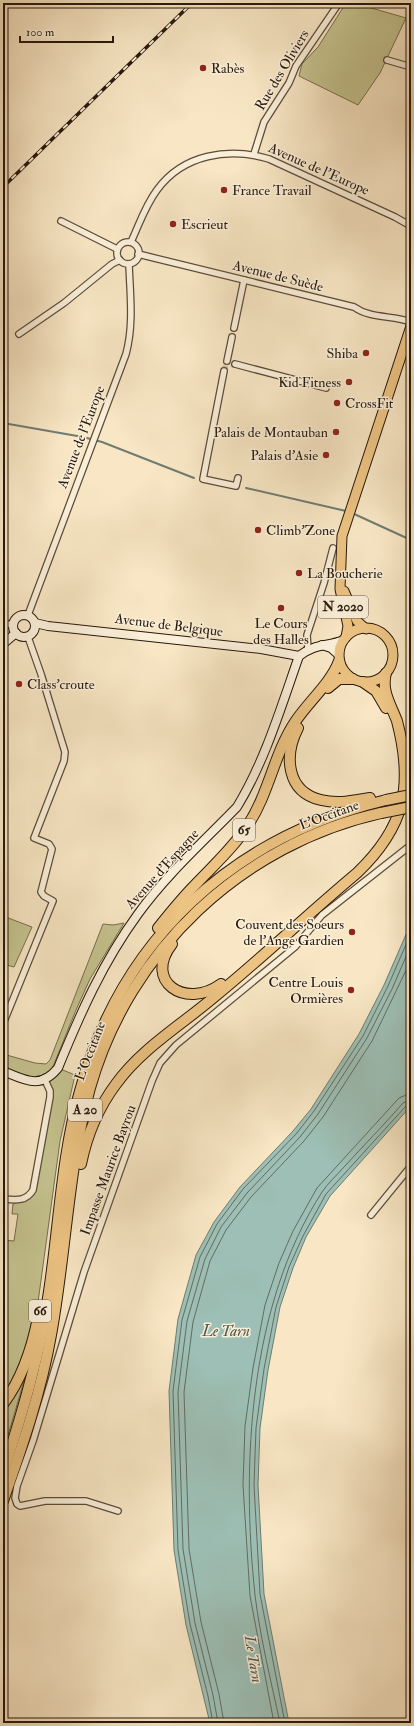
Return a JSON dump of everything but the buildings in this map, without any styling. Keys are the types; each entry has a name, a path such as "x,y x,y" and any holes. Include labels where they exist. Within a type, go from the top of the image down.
{"highway":[{"name":"65","path":"125,984 143,947 177,904 226,853 249,824 264,795 288,734 303,710 331,677 339,658"},
{"path":"68,1224 88,1139 99,1110 116,1083 136,1061 229,986 357,873 377,854 395,829 407,800 409,772 404,740 384,687 386,673"},
{"path":"232,881 174,942 166,954 163,969 165,978 176,992 184,995 194,995 212,990 221,985 357,866 374,850 391,827 402,800 404,770 401,749 381,699 376,691 358,681 339,679 329,685 301,723 291,746 289,755 291,772 297,784 309,795 320,800 336,802 387,797 411,792"},
{"name":"A 20","path":"387,797 411,795"},
{"name":"L'Occitane","path":"3,1472 19,1424 36,1360 48,1298 69,1142 79,1092 95,1044 125,984 144,955 188,905 246,858 262,848 312,823 387,797"},
{"name":"L'Occitane","path":"3,1502 28,1427 45,1366 60,1284 78,1148 90,1088 98,1063 118,1017 156,955 191,916 232,881 268,857 293,843 341,824 381,813 411,807"},
{"name":"66","path":"3,1404 20,1373 32,1342 59,1212"}],"main road":[{"name":"N 2020","path":"345,639 348,626 341,599 340,576 342,536 411,326"},
{"name":"N 2020","path":"340,576 354,616 357,621 366,628"},
{"path":"366,628 380,633 390,644 393,656 386,673 373,681 358,681 344,672 339,658 345,639 355,631 366,628"}],"street":[{"name":"Rue des Oliviers","path":"254,154 264,122 289,83 296,66 339,3"},
{"path":"387,60 411,68"},
{"name":"Avenue de l'Europe","path":"131,242 154,194 168,178 188,164 219,153 254,154 288,167 411,226"},
{"name":"Avenue de l'Europe","path":"395,217 411,220"},
{"path":"61,221 117,250"},
{"path":"124,242 131,242 136,246 138,254 135,260 129,264 120,260 117,255 117,250 124,242"},
{"name":"Avenue de Suède","path":"138,254 354,307 362,312 411,322"},
{"path":"19,334 64,303 112,264 120,260"},
{"name":"Avenue de l'Europe","path":"28,615 121,369 130,339 129,264"},
{"path":"234,328 244,280"},
{"path":"227,361 232,337"},
{"path":"235,364 326,388"},
{"path":"224,371 204,479 236,486 238,478"},
{"path":"308,649 307,635 324,583 333,548"},
{"path":"3,624 14,629 21,637 28,637 34,633 35,623 28,615 18,616 14,629 3,644"},
{"name":"Avenue de Belgique","path":"35,623 48,626 261,649 299,656"},
{"path":"3,1024 53,901 44,896 41,887 52,855 52,849 49,844 34,838 64,761 64,752 41,674 28,637"},
{"path":"299,656 308,649 345,639"},
{"path":"322,645 331,648 339,658"},
{"name":"Avenue d'Espagne","path":"45,1080 52,1076 58,1068 81,1010 102,970 138,914 176,869 240,802 257,769 299,656"},
{"name":"Impasse Maurice Bayrou","path":"118,1511 86,1501 45,1501 20,1506 17,1504 15,1498 17,1486 35,1434 84,1272 152,1081 160,1063 176,1045 295,947 322,915 411,846"},
{"path":"3,1071 35,1082 45,1080 50,1090 33,1190 29,1196 22,1199 3,1199"},
{"path":"371,1215 411,1166"}],"shaded area":[{"path":"346,3 354,3 406,18 380,73 358,105 299,76 302,64 318,47"},
{"path":"3,916 32,927 14,967 3,964"},
{"path":"124,923 90,979 52,1069 47,1074 41,1076 28,1077 3,1067 3,1054 35,1063 46,1064 50,1060 103,924 113,925"},
{"path":"58,1068 75,1075 60,1141 30,1361 3,1452 3,1240 14,1241 18,1214 12,1214 13,1204 29,1196 50,1097 45,1080"}],"water":[{"name":"Le Tarn","path":"411,923 411,1106 330,1196 306,1237 293,1268 280,1307 268,1370 260,1428 258,1485 264,1594 289,1723 210,1723 186,1625 174,1550 169,1391 178,1319 196,1255 214,1222 240,1187 293,1131 311,1109 359,1034 384,985"}],"waterway":[{"path":"3,423 83,437 102,442 194,478"},
{"path":"246,488 346,511"},
{"path":"352,513 411,540"}],"tunnel":[{"path":"224,371 227,361 235,364"}],"railway":[{"path":"3,187 192,3"}],"place":[{"name":"Rabès","path":"203,68"},
{"name":"France Travail","path":"224,190"},
{"name":"Escrieut","path":"173,224"},
{"name":"Shiba","path":"366,353"},
{"name":"Kid Fitness","path":"349,382"},
{"name":"CrossFit","path":"337,403"},
{"name":"Palais de Montauban","path":"336,432"},
{"name":"Palais d'Asie","path":"326,455"},
{"name":"Climb'Zone","path":"258,530"},
{"name":"La Boucherie","path":"299,573"},
{"name":"Le Cours des Halles","path":"281,608"},
{"name":"Class'croute","path":"19,684"},
{"name":"Couvent des Soeurs de l'Ange Gardien","path":"352,932"},
{"name":"Centre Louis Ormières","path":"351,990"}]}
